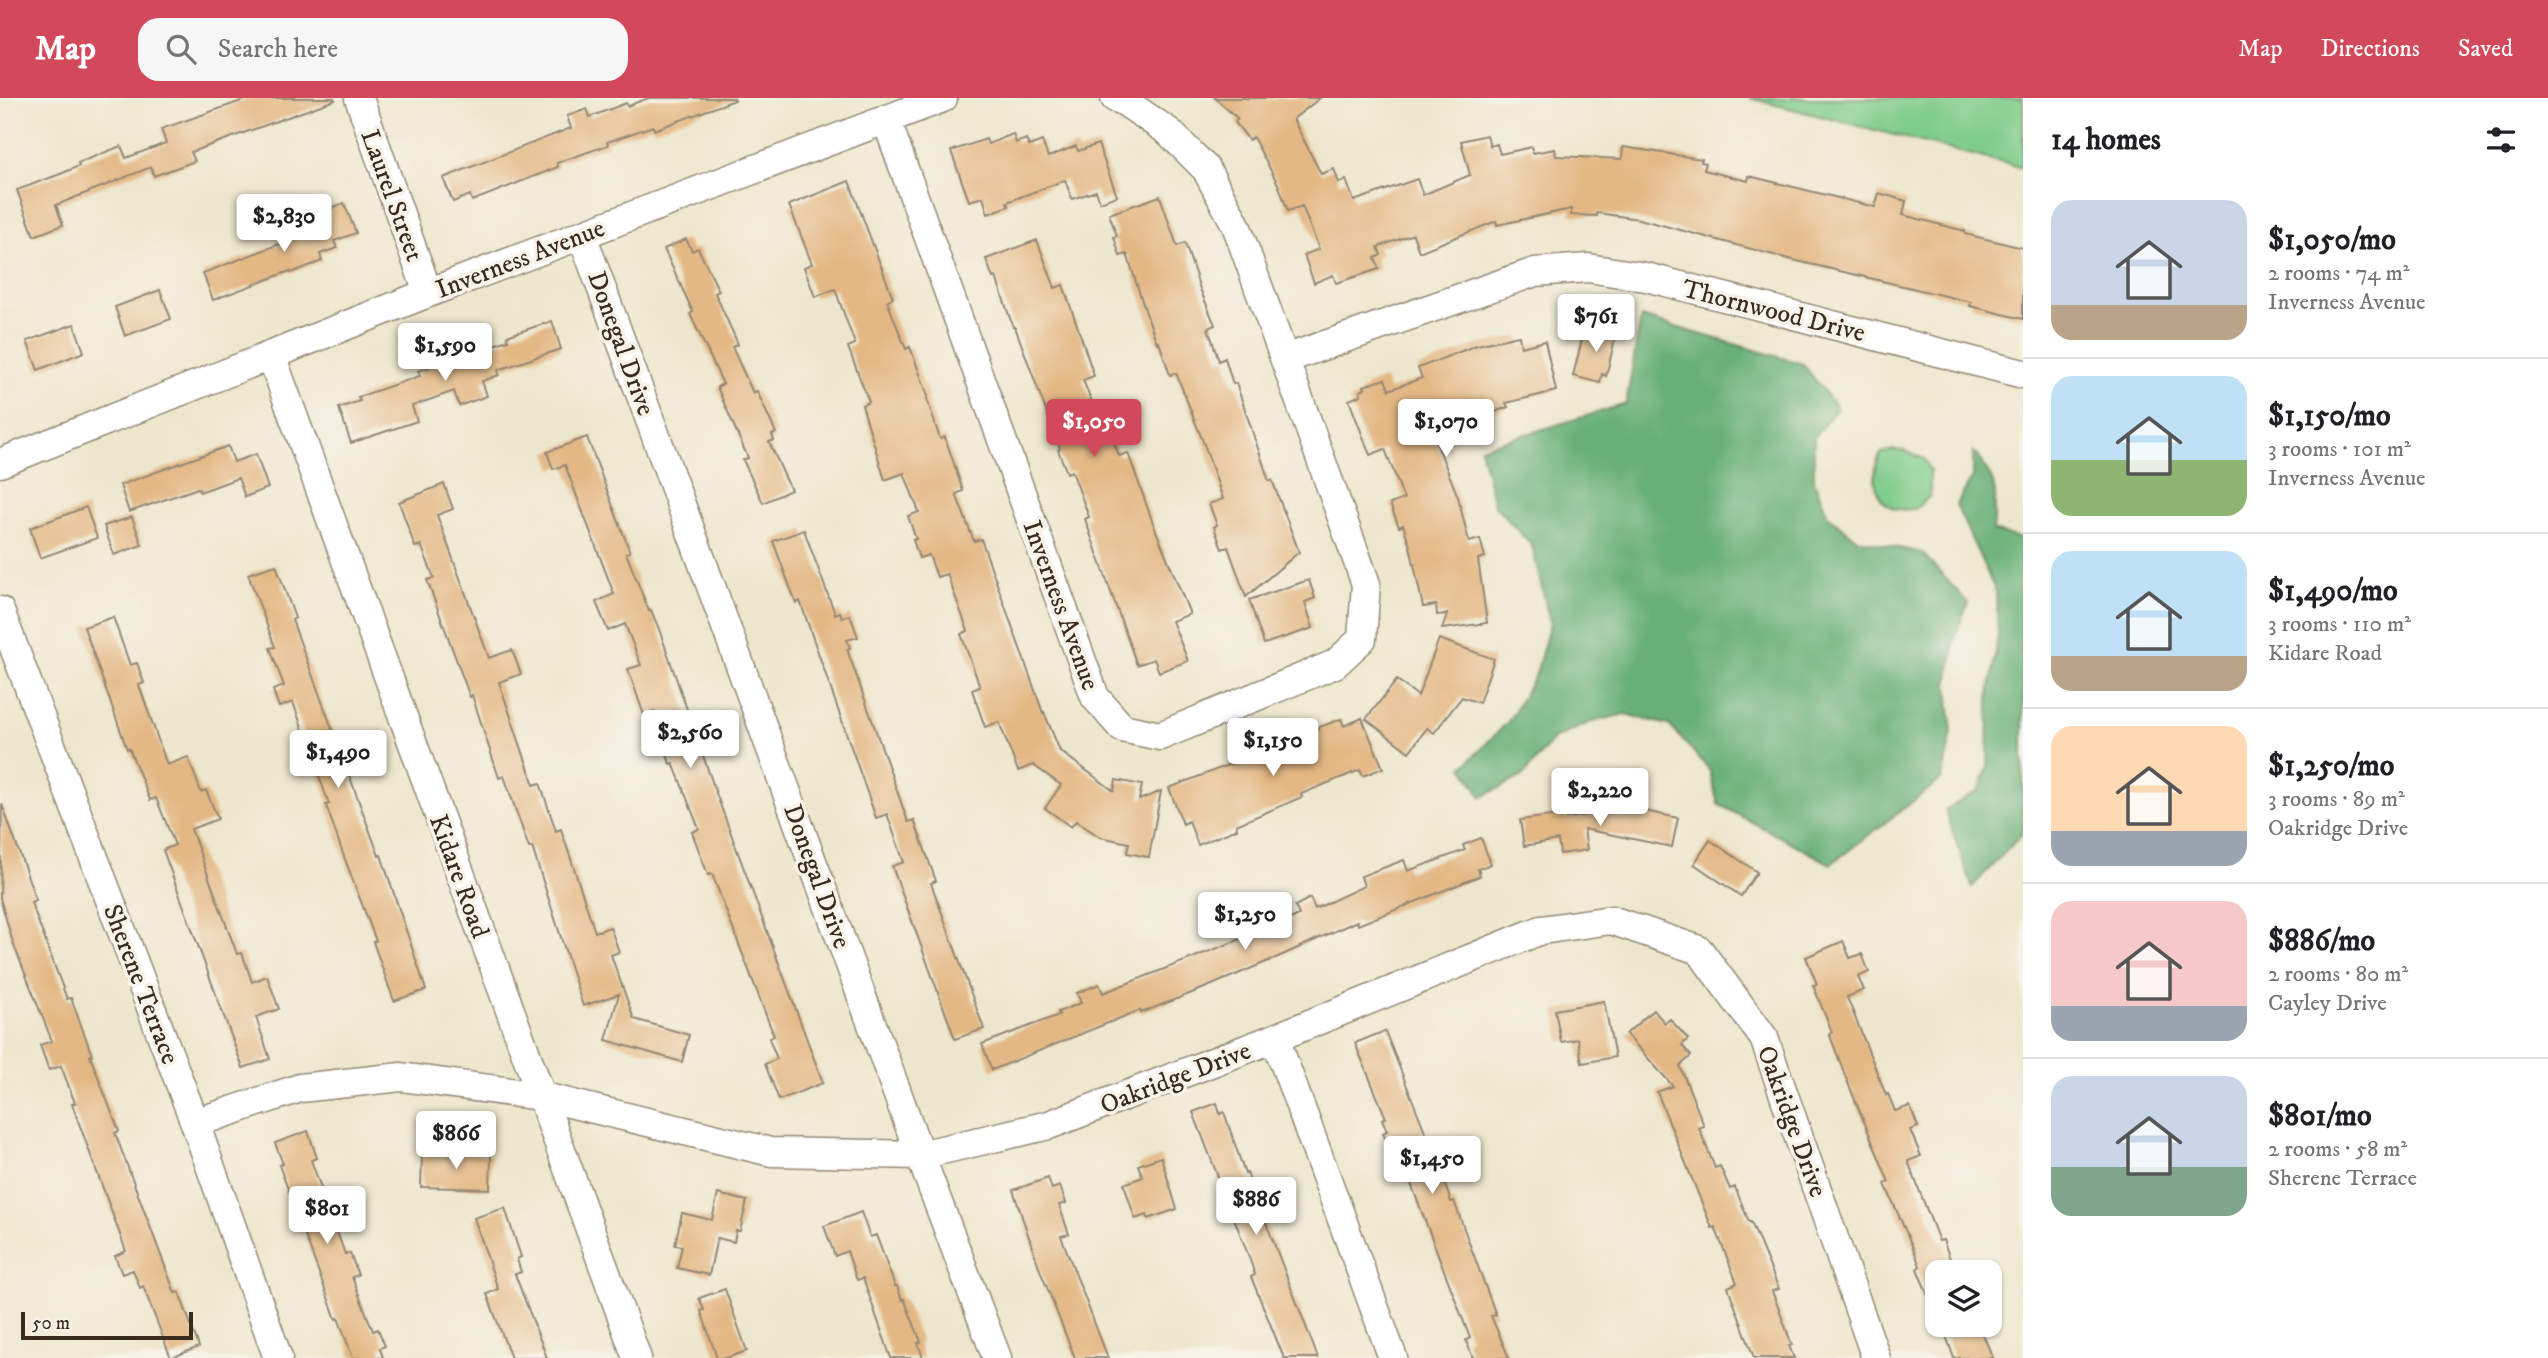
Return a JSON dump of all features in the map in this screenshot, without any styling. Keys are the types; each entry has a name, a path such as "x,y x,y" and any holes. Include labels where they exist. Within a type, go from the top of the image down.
{"street":[{"name":"Laurel Street","path":"359,98 428,293"},
{"name":"Inverness Avenue","path":"0,463 428,293 943,98"},
{"name":"Inverness Avenue","path":"886,119 1095,697 1122,728 1160,736 1335,664 1362,639 1366,584 1236,225 1206,169 1170,132 1115,98"},
{"name":"Donegal Drive","path":"582,235 920,1155 998,1358"},
{"name":"Thornwood Drive","path":"1284,359 1535,272 1588,268 1646,277 2023,374"},
{"name":"Kidare Road","path":"271,355 637,1358"},
{"name":"Sherene Terrace","path":"0,611 195,1123 278,1358"},
{"name":"Oakridge Drive","path":"195,1123 300,1088 401,1077 540,1096 771,1152 920,1155 1049,1125 1275,1038 1541,930 1611,920 1699,950 1764,1038 1876,1358"},
{"path":"1275,1038 1393,1358"}],"green space":[{"path":"1749,98 2023,98 2023,168"},
{"path":"1641,317 1803,364 1837,408 1814,437 1814,480 1828,516 1857,539 1922,553 1968,603 1955,637 1948,685 1952,733 1942,779 1831,864 1718,804 1709,769 1669,725 1625,714 1591,722 1553,739 1523,776 1482,797 1463,767 1508,722 1536,674 1550,623 1532,546 1494,505 1480,448 1626,404"},
{"path":"1905,451 1924,459 1930,470 1930,496 1915,509 1889,506 1883,501 1876,486 1876,469 1881,453"},
{"path":"1973,451 1988,472 1994,488 1993,531 2023,539 2023,833 1972,887 1945,810 1979,790 1988,768 1989,698 1998,635 1996,592 1956,505 1973,477"}],"building":[{"path":"250,98 335,100 191,152 195,161 154,176 151,167 56,205 63,225 34,236 17,190 63,173 79,166 78,163 121,146 126,158 166,143 161,129"},
{"path":"649,98 735,100 654,130 653,126 607,142 608,145 557,163 558,167 472,201 470,195 453,202 443,178 571,128 567,116 587,109 590,117 626,103 627,106"},
{"path":"1215,98 1320,98 1293,119 1321,174 1334,169 1339,183 1346,180 1354,201 1417,179 1423,195 1470,175 1461,141 1487,135 1490,146 1497,144 1500,154 1532,147 1533,153 1555,149 1556,156 1622,159 1623,147 1702,159 1701,162 1706,163 1704,170 1748,181 1749,176 1875,207 1879,193 1906,201 1903,215 2023,248 2023,319 1970,306 1971,302 1793,260 1639,219 1597,213 1597,216 1571,215 1571,209 1497,225 1496,221 1419,252 1413,234 1378,247 1381,255 1375,258 1379,269 1336,283 1333,275 1314,283 1304,255 1319,249 1302,206 1288,211 1278,184 1253,137 1249,140 1235,122 1238,119"},
{"path":"1013,134 1016,143 1026,139 1029,146 1042,141 1048,157 1076,146 1078,151 1098,144 1117,196 1100,202 1096,191 1072,199 1065,180 1007,202 1009,206 988,214 983,197 969,201 951,151 986,139 988,144"},
{"path":"849,181 893,298 887,301 906,349 910,347 940,439 945,437 963,491 956,494 974,541 981,539 1043,713 1060,751 1114,791 1116,780 1142,785 1139,800 1161,791 1149,857 1127,853 1129,843 1100,837 1076,821 1071,827 1045,808 1061,785 1033,765 1018,771 999,722 985,727 972,690 980,687 961,634 968,631 947,574 937,577 929,555 919,558 908,516 919,512 904,473 885,480 862,405 869,402 848,347 855,344 835,289 815,297 804,267 812,264 789,205"},
{"path":"1160,196 1177,246 1185,243 1215,325 1208,328 1219,361 1225,358 1233,384 1236,383 1269,481 1272,480 1299,552 1246,597 1228,547 1222,549 1214,527 1217,525 1209,504 1223,499 1204,444 1176,373 1170,375 1159,342 1157,343 1127,254 1120,256 1114,237 1117,236 1109,214"},
{"path":"344,203 356,233 334,241 337,248 320,254 322,261 213,300 203,273 280,244 278,240 310,228 306,218"},
{"path":"686,239 692,251 698,248 719,291 715,293 738,344 732,347 753,393 757,391 776,433 772,435 774,440 769,442 791,490 763,503 743,460 748,458 717,387 723,384 690,314 693,312 664,249"},
{"path":"1037,240 1055,288 1063,285 1078,328 1094,376 1083,380 1104,433 1110,431 1119,456 1128,453 1190,614 1172,621 1188,661 1159,672 1154,659 1137,665 1085,519 1089,517 1072,471 1067,473 1015,327 996,277 993,278 986,259"},
{"path":"160,290 171,319 125,336 115,307"},
{"path":"552,321 561,349 498,370 499,375 482,381 487,396 459,406 454,391 412,406 417,421 351,443 339,408 360,401 358,397 420,376 418,371 508,340 507,336"},
{"path":"1601,323 1618,327 1606,376 1602,374 1600,383 1573,376 1583,335 1597,339"},
{"path":"74,324 84,352 38,370 27,341"},
{"path":"1519,336 1521,347 1545,341 1556,391 1506,403 1508,407 1477,419 1476,415 1432,432 1458,497 1469,542 1480,539 1485,557 1478,559 1487,623 1442,629 1447,614 1437,615 1436,605 1423,607 1410,546 1403,525 1399,527 1390,504 1404,499 1385,449 1370,455 1349,400 1361,395 1360,391 1365,389 1364,386 1385,379 1389,390 1422,378 1418,368 1477,345"},
{"path":"587,437 630,552 626,553 659,629 716,793 823,1083 779,1100 765,1064 777,1059 769,1038 774,1036 712,874 708,875 692,832 699,829 673,763 670,764 654,711 644,715 628,669 641,665 625,624 608,631 596,602 614,594 565,465 553,469 547,452"},
{"path":"228,446 234,462 256,454 268,488 245,497 238,478 200,492 198,488 129,512 120,485"},
{"path":"444,484 453,509 437,515 489,658 512,650 521,674 499,682 534,785 540,783 556,831 561,829 595,932 610,927 619,952 611,955 634,1019 689,1035 682,1062 606,1040 619,994 583,1006 532,847 529,848 504,776 499,778 472,695 470,697 427,580 434,578 421,545 415,547 399,502"},
{"path":"86,507 97,538 40,558 30,528"},
{"path":"132,517 142,545 114,555 104,526"},
{"path":"804,530 835,614 840,612 842,618 850,615 858,637 847,640 850,648 847,649 908,822 914,820 936,881 931,883 984,1029 955,1039 892,866 904,862 887,814 876,818 800,601 796,603 773,541"},
{"path":"276,565 295,618 292,620 379,856 381,855 426,990 394,1001 373,942 376,941 343,854 326,805 329,804 293,702 279,707 273,690 284,686 270,648 275,647 248,574"},
{"path":"1309,580 1315,598 1305,602 1313,628 1264,644 1249,600"},
{"path":"113,617 130,665 137,663 144,683 139,685 167,765 188,757 201,792 206,790 218,819 191,829 237,954 242,953 252,982 267,976 279,1009 256,1017 270,1059 243,1068 163,850 175,845 156,798 150,800 129,748 127,749 84,627"},
{"path":"1439,639 1494,659 1479,703 1462,697 1434,733 1427,728 1409,752 1366,719 1397,680 1418,696"},
{"path":"1362,718 1383,768 1363,776 1360,770 1301,794 1302,797 1236,825 1237,829 1198,845 1189,821 1183,824 1169,788 1341,719 1344,726"},
{"path":"2,804 36,900 31,902 67,999 71,998 119,1131 115,1133 175,1293 179,1292 199,1347 171,1358 143,1286 140,1288 133,1270 122,1274 115,1256 126,1251 72,1104 75,1103 61,1066 49,1070 40,1045 52,1041 13,943 0,898"},
{"path":"1611,804 1678,818 1672,847 1584,829 1587,850 1560,854 1558,840 1524,846 1520,820 1565,814 1566,818 1609,812"},
{"path":"1481,838 1491,864 1478,869 1480,876 1358,925 1357,921 1207,987 1141,1013 1140,1010 992,1070 982,1044 1059,1015 1058,1012 1081,1003 1077,993 1099,984 1103,993 1282,923 1299,915 1295,906 1310,898 1315,909 1364,886 1361,876 1404,860 1408,871 1465,850 1463,845"},
{"path":"1710,840 1757,872 1741,896 1694,864"},
{"path":"1843,941 1850,958 1862,954 1869,972 1858,977 1864,990 1847,997 1895,1111 1910,1106 1918,1127 1910,1130 1921,1156 1908,1161 1939,1241 1943,1240 1950,1260 1925,1260 1925,1288 1917,1269 1920,1266 1885,1184 1889,1182 1829,1033 1832,1032 1813,985 1817,984 1806,957"},
{"path":"1604,1001 1615,1057 1582,1063 1578,1039 1561,1042 1555,1010"},
{"path":"1653,1010 1665,1023 1670,1019 1688,1039 1682,1045 1691,1056 1680,1066 1704,1126 1699,1128 1715,1168 1720,1166 1730,1189 1735,1187 1779,1289 1772,1291 1792,1345 1789,1346 1794,1358 1754,1358 1728,1287 1737,1283 1657,1092 1673,1086 1626,1034"},
{"path":"1385,1031 1451,1202 1454,1201 1496,1315 1491,1316 1509,1358 1473,1358 1466,1340 1470,1338 1408,1176 1395,1149 1390,1151 1383,1133 1387,1131 1382,1119 1386,1118 1355,1043"},
{"path":"1217,1103 1220,1114 1224,1112 1245,1174 1247,1173 1318,1358 1284,1358 1251,1277 1255,1275 1249,1257 1193,1112"},
{"path":"308,1131 317,1158 311,1160 345,1254 350,1253 358,1275 352,1277 373,1331 378,1329 385,1346 380,1348 383,1358 353,1358 279,1165 283,1164 275,1143"},
{"path":"422,1152 491,1155 490,1189 421,1187"},
{"path":"1161,1157 1177,1209 1148,1219 1147,1215 1135,1219 1124,1184 1143,1177 1138,1165"},
{"path":"1048,1178 1052,1189 1060,1186 1066,1203 1059,1205 1069,1234 1061,1236 1108,1358 1075,1358 1040,1270 1013,1190"},
{"path":"718,1194 747,1201 740,1231 736,1231 734,1242 717,1238 709,1275 677,1268 682,1246 675,1245 682,1213 712,1220"},
{"path":"505,1208 521,1257 517,1259 521,1272 515,1274 547,1358 511,1358 487,1294 498,1289 474,1218"},
{"path":"861,1212 870,1237 876,1235 895,1286 902,1300 904,1299 921,1342 918,1343 923,1358 891,1358 863,1278 857,1280 847,1251 835,1256 824,1226"},
{"path":"725,1289 747,1351 717,1358 699,1298"},
{"path":"1946,1337 1984,1337 1993,1358 1954,1358"}]}
